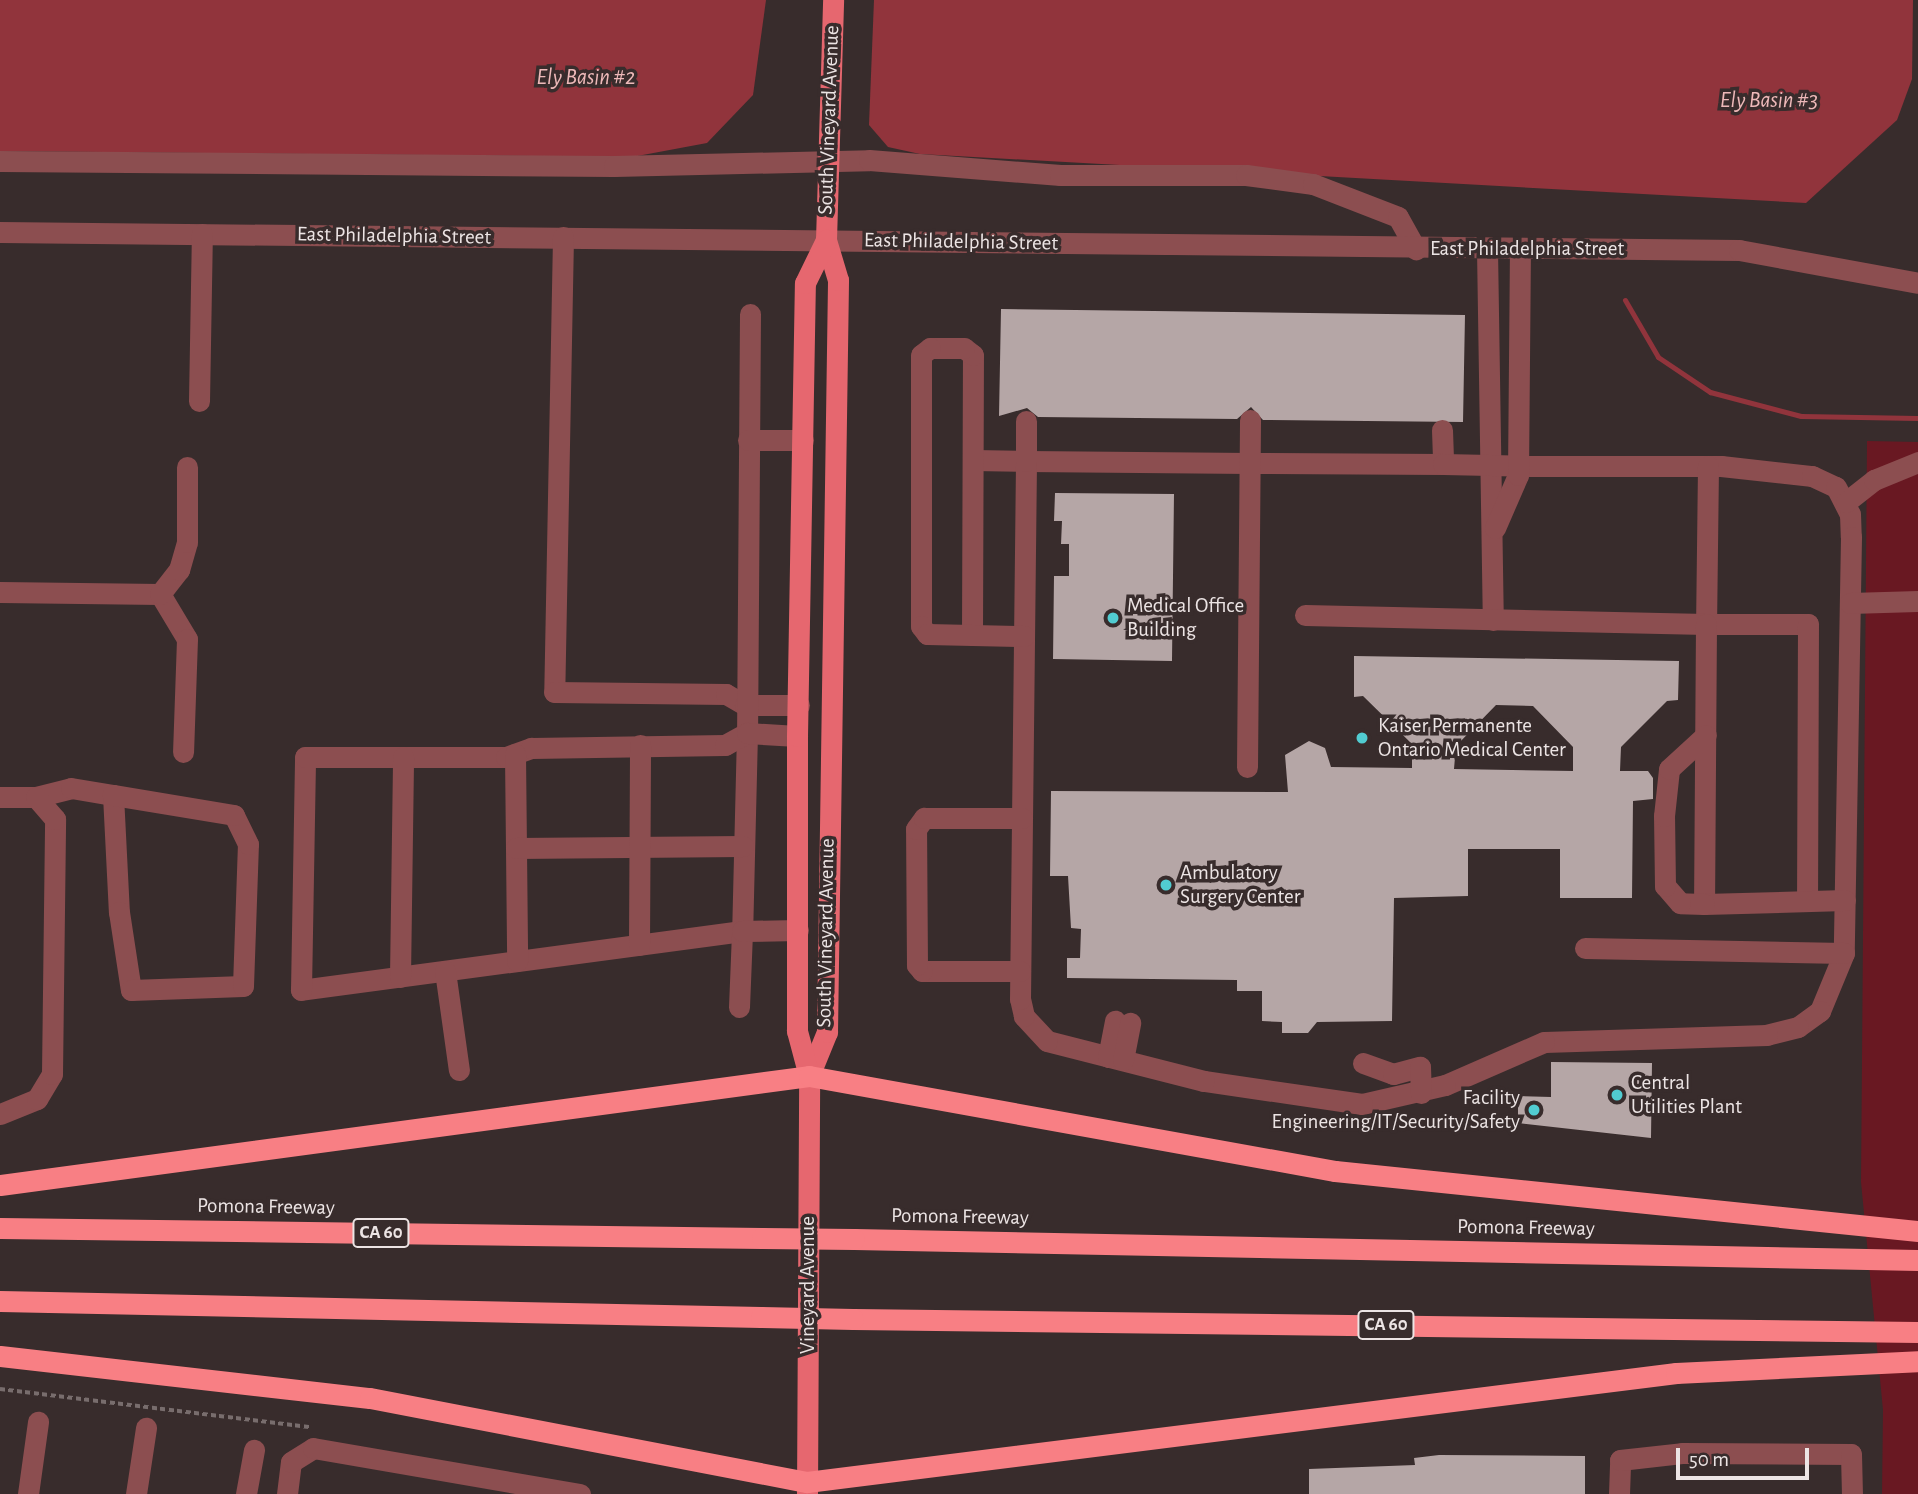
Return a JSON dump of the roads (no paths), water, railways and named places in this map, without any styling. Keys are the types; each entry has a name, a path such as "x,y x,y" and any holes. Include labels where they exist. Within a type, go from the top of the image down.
{"highway":[{"path":"0,1185 809,1076 1335,1171 1918,1231"},
{"name":"Pomona Freeway","path":"0,1228 854,1239 1918,1260"},
{"name":"CA 60","path":"0,1301 853,1319 1918,1332"},
{"path":"0,1356 370,1398 807,1488 1624,1379 1918,1361"}],"main road":[{"name":"South Vineyard Avenue","path":"809,1076 827,1032 838,279 826,240 832,8"},
{"name":"South Vineyard Avenue","path":"809,1076 797,1031 797,736 805,283 826,240"},
{"name":"Vineyard Avenue","path":"807,1488 809,1076"}],"street":[{"path":"0,161 828,164 1246,175 1313,184 1398,216 1416,249"},
{"name":"East Philadelphia Street","path":"0,232 1416,249 1739,250 1918,284"},
{"path":"198,401 202,234"},
{"path":"564,237 554,692 726,694 745,705 799,705"},
{"path":"1487,249 1489,465 1495,528 1493,620"},
{"path":"1495,528 1511,503 1518,466 1520,249"},
{"path":"739,1007 747,733 745,705 750,314"},
{"path":"972,635 973,355 964,348 922,350 921,626 927,634 972,635 1024,635"},
{"path":"1247,767 1250,419"},
{"path":"973,460 1026,461 1250,463 1443,464 1518,466 1708,466 1812,476 1836,487 1846,502 1850,603 1844,953 1820,1011 1784,1032 1564,1038 1513,1051 1420,1093 1334,1102 1116,1059 1047,1041 1035,1032 1020,999 1026,461 1026,421"},
{"path":"1442,430 1443,464"},
{"path":"748,440 803,440"},
{"path":"1846,502 1874,480 1918,462"},
{"path":"1704,904 1708,466"},
{"path":"160,594 179,570 187,542 187,467"},
{"path":"0,593 160,594"},
{"path":"160,594 187,639 183,752"},
{"path":"1850,603 1918,601"},
{"path":"1305,615 1808,624 1807,899"},
{"path":"797,736 747,733 725,746 531,748 515,754 304,757 302,990 742,931 798,930"},
{"path":"1706,735 1669,769 1664,816 1665,886 1679,902 1704,904 1845,900"},
{"path":"639,945 640,746"},
{"path":"515,754 517,961"},
{"path":"400,977 403,757"},
{"path":"0,797 36,797 71,788 113,795 234,816 248,844 243,986 131,990 118,912 113,795"},
{"path":"0,1114 37,1099 52,1074 55,819 36,797"},
{"path":"1020,971 922,971 916,965 916,829 924,818 1022,818"},
{"path":"516,848 743,846"},
{"path":"1585,948 1844,953"},
{"path":"446,971 459,1070"},
{"path":"1116,1059 1122,1022"},
{"path":"1405,1069 1420,1067 1420,1093"},
{"path":"28,1494 38,1422"},
{"path":"136,1494 146,1428"},
{"path":"287,1494 291,1462 313,1448 580,1494"},
{"path":"246,1494 254,1450"},
{"path":"1619,1494 1620,1460 1682,1453 1851,1454 1852,1494"}],"waterway":[{"path":"1625,300 1658,357 1710,392 1801,416 1918,418"}],"place":[{"name":"Medical Office Building","path":"1113,618"},
{"name":"Kaiser Permanente Ontario Medical Center","path":"1362,738"},
{"name":"Ambulatory Surgery Center","path":"1166,885"},
{"name":"Central Utilities Plant","path":"1617,1095"},
{"name":"Facility Engineering/IT/Security/Safety","path":"1534,1110"}],"water label":[{"name":"Ely Basin #2","path":"586,78"},
{"name":"Ely Basin #3","path":"1769,101"}]}
